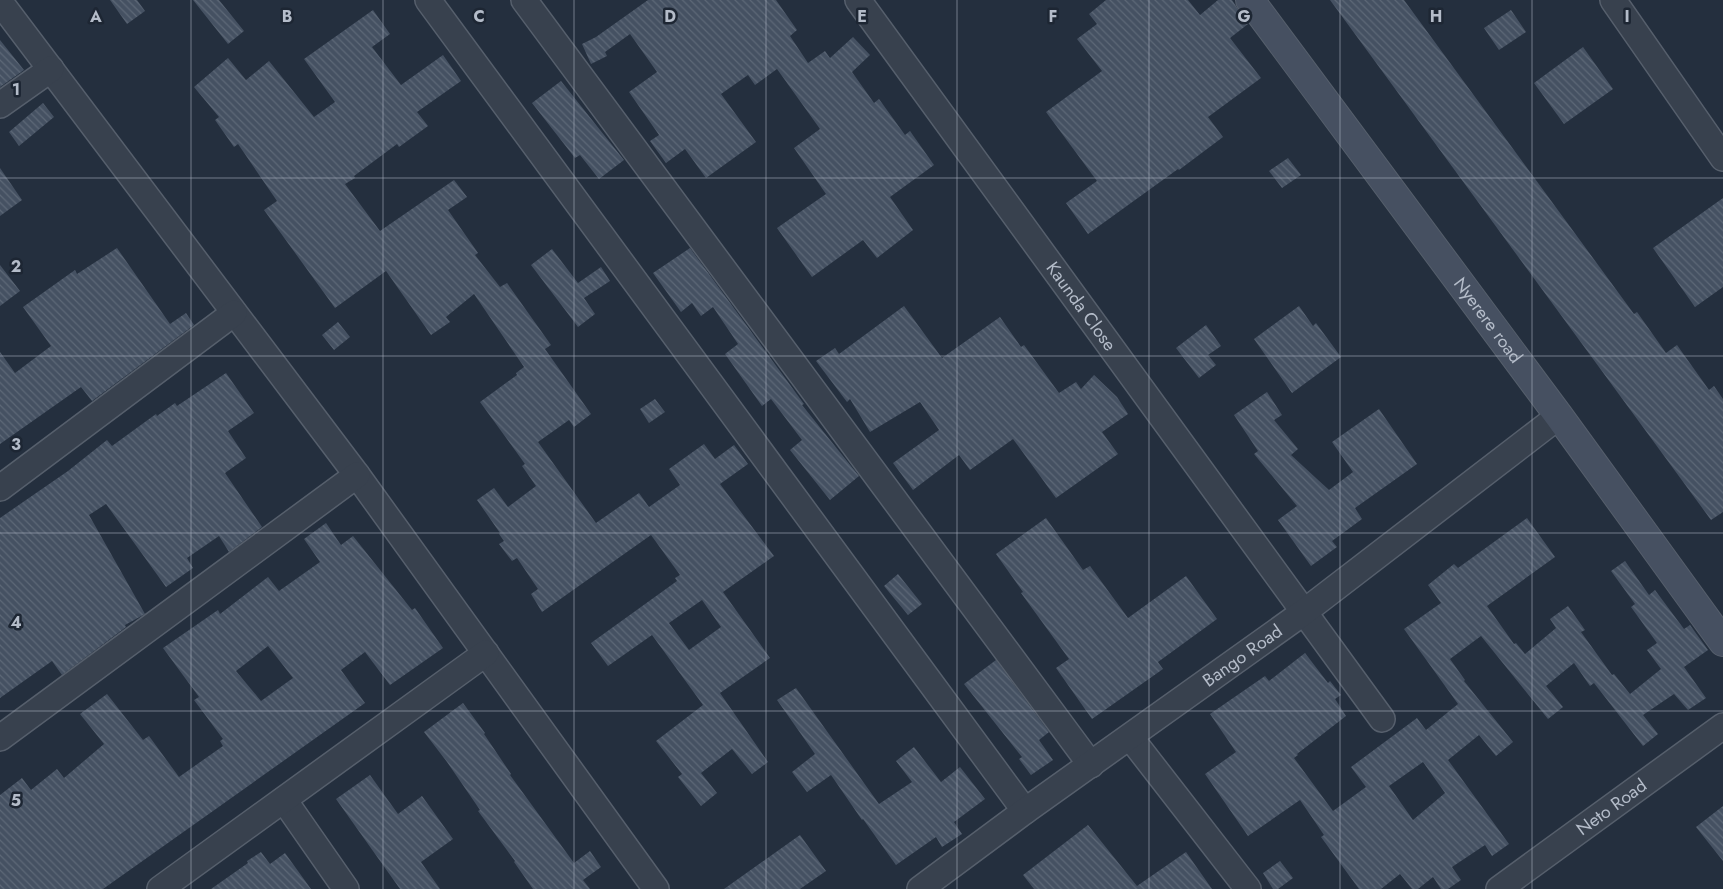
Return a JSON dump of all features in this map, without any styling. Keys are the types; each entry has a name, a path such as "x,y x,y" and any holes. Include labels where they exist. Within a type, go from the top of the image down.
{"street":[{"path":"428,0 1025,811"},
{"path":"524,0 1091,765"},
{"name":"Kaunda Close","path":"858,0 1382,719"},
{"name":"Nyerere road","path":"1250,0 1559,416 1723,642"},
{"path":"1613,0 1723,158"},
{"path":"0,2 356,475 656,889"},
{"path":"0,105 51,69"},
{"path":"0,488 234,313"},
{"name":"Bango Road","path":"920,889 1025,811 1304,612 1559,416"},
{"path":"0,738 356,475"},
{"path":"160,889 486,654"},
{"name":"Neto Road","path":"1499,889 1723,726"},
{"path":"1130,737 1248,889"},
{"path":"284,800 346,889"}],"building":[{"path":"110,0 137,0 145,11 127,24"},
{"path":"193,0 219,0 244,31 228,44"},
{"path":"648,0 776,0 797,30 790,36 808,63 825,51 830,58 853,37 870,55 852,72 874,103 879,99 905,135 910,131 934,165 890,197 913,230 877,258 863,240 812,277 777,228 826,194 794,148 820,129 777,69 755,85 748,75 721,94 756,142 706,178 685,149 666,163 650,141 659,135 629,92 657,72 630,34 605,52 607,56 591,64 582,44 596,37"},
{"path":"1106,0 1188,0 1200,15 1218,0 1232,0 1248,24 1230,38 1261,78 1208,117 1223,137 1088,234 1066,203 1097,181 1046,112 1102,71 1077,39 1097,24 1089,14"},
{"path":"1330,0 1404,0 1634,314 1637,312 1666,353 1677,345 1709,390 1714,386 1723,399 1723,512 1711,520"},
{"path":"373,10 390,34 372,47 401,85 443,55 461,81 417,112 428,126 399,147 397,144 345,184 380,231 454,180 467,197 448,210 478,253 475,255 500,287 507,283 551,345 545,349 591,414 574,427 569,420 538,442 596,523 639,493 649,507 680,485 669,469 704,444 715,459 734,445 748,464 720,484 774,556 723,592 770,658 720,693 768,762 752,774 732,749 701,773 717,793 701,806 678,777 682,774 656,741 703,705 652,635 608,666 591,643 677,581 675,578 680,575 651,535 542,612 531,594 538,589 517,558 512,561 499,544 504,541 500,533 477,500 494,488 508,507 536,486 522,466 525,464 480,402 517,375 516,373 524,367 474,294 446,317 450,322 431,335 386,271 335,308 264,210 277,201 238,144 234,147 215,120 219,117 194,87 228,58 246,80 269,61 314,117 335,102 304,59","holes":["702,600 721,627 689,650 669,623"]},
{"path":"1511,10 1526,32 1499,50 1484,28"},
{"path":"0,40 24,70 0,87"},
{"path":"1583,47 1613,89 1564,124 1534,83"},
{"path":"561,81 624,160 599,179 580,155 575,158 532,103"},
{"path":"43,103 54,117 19,146 9,132"},
{"path":"1288,158 1301,175 1282,188 1269,171"},
{"path":"0,168 22,200 0,216"},
{"path":"1723,198 1723,287 1695,307 1653,248"},
{"path":"117,248 170,324 186,313 194,325 92,401 81,387 0,444 0,352 15,373 51,346 23,307 75,270 77,274"},
{"path":"690,248 804,404 802,405 859,476 830,500 790,450 802,440 771,399 762,406 725,354 738,344 713,307 701,316 692,303 681,312 653,273"},
{"path":"552,249 578,283 601,267 610,281 584,298 595,314 578,327 531,265"},
{"path":"0,265 20,291 0,306"},
{"path":"904,306 942,358 1000,317 1021,347 1024,345 1059,393 1076,382 1081,389 1094,375 1117,397 1128,414 1102,432 1118,454 1056,498 1013,439 970,470 959,455 913,490 893,463 939,430 920,402 870,432 850,399 847,402 816,361 835,348 839,354"},
{"path":"1299,306 1313,326 1316,323 1341,357 1292,393 1254,339"},
{"path":"338,322 350,337 334,350 322,335"},
{"path":"1206,325 1221,346 1208,355 1216,365 1199,378 1176,348"},
{"path":"226,373 254,413 228,431 246,458 225,473 262,527 229,552 219,536 187,558 193,568 166,587 106,504 89,515 145,614 125,625 126,627 62,675 52,661 0,698 0,518 68,471 107,440 112,446 156,414 157,416 175,403 177,406"},
{"path":"1267,392 1282,415 1274,420 1298,449 1291,455 1329,490 1353,472 1332,442 1379,409 1417,464 1355,508 1362,519 1332,541 1337,547 1311,566 1278,520 1297,506 1254,454 1258,451 1234,415"},
{"path":"655,399 665,412 649,423 640,409"},
{"path":"1046,518 1083,570 1090,566 1128,618 1186,576 1217,619 1158,662 1163,669 1092,719 1056,668 1069,659 1021,593 1023,592 996,554"},
{"path":"1527,518 1555,557 1487,606 1514,644 1516,643 1525,654 1556,628 1550,619 1568,606 1585,630 1581,632 1612,675 1614,674 1630,694 1661,669 1647,650 1657,643 1631,607 1635,604 1611,571 1625,561 1649,595 1655,590 1684,629 1690,625 1708,650 1684,667 1706,698 1688,710 1674,694 1643,715 1658,734 1643,746 1594,683 1590,686 1574,663 1546,686 1563,707 1548,719 1481,636 1450,659 1464,681 1513,742 1496,756 1479,735 1448,760 1509,844 1492,856 1485,845 1452,867 1461,880 1448,889 1441,889 1433,877 1418,889 1412,889 1400,874 1381,889 1359,889 1321,837 1324,835 1300,800 1248,836 1205,774 1236,752 1210,714 1265,676 1269,681 1305,653 1328,683 1330,681 1341,695 1335,699 1346,716 1294,758 1333,811 1366,787 1351,767 1417,718 1426,730 1458,704 1404,629 1441,603 1428,585 1454,564 1458,568","holes":["1423,762 1445,793 1413,820 1389,786"]},
{"path":"326,523 341,545 353,536 412,610 415,608 443,648 390,685 365,652 341,670 365,703 103,889 0,889 0,795 22,778 31,790 57,769 64,778 104,744 80,714 107,694 143,740 149,736 179,777 223,746 220,741 223,739 194,700 199,697 163,648 218,610 220,614 268,577 279,591 320,562 304,539","holes":["268,646 293,678 261,701 236,671"]},
{"path":"898,574 922,604 908,615 884,586"},
{"path":"996,660 1049,732 1039,740 1053,760 1031,775 1019,759 1022,757 964,684"},
{"path":"796,688 879,804 912,782 896,761 914,747 941,782 960,767 985,799 954,822 962,834 942,847 936,837 896,865 831,775 807,792 792,772 815,754 777,700"},
{"path":"463,703 485,733 510,775 574,863 590,851 601,867 583,880 590,889 533,889 478,811 480,810 447,762 424,732"},
{"path":"370,775 398,814 422,796 453,839 421,862 440,889 400,889 336,799"},
{"path":"1723,806 1723,861 1696,827"},
{"path":"1088,825 1137,886 1186,852 1212,889 1034,889 1023,875"},
{"path":"800,835 826,871 800,889 724,889"},
{"path":"261,852 270,864 285,853 311,889 211,889 248,863 247,861"},
{"path":"1280,861 1293,878 1278,889 1273,889 1263,873"}]}
